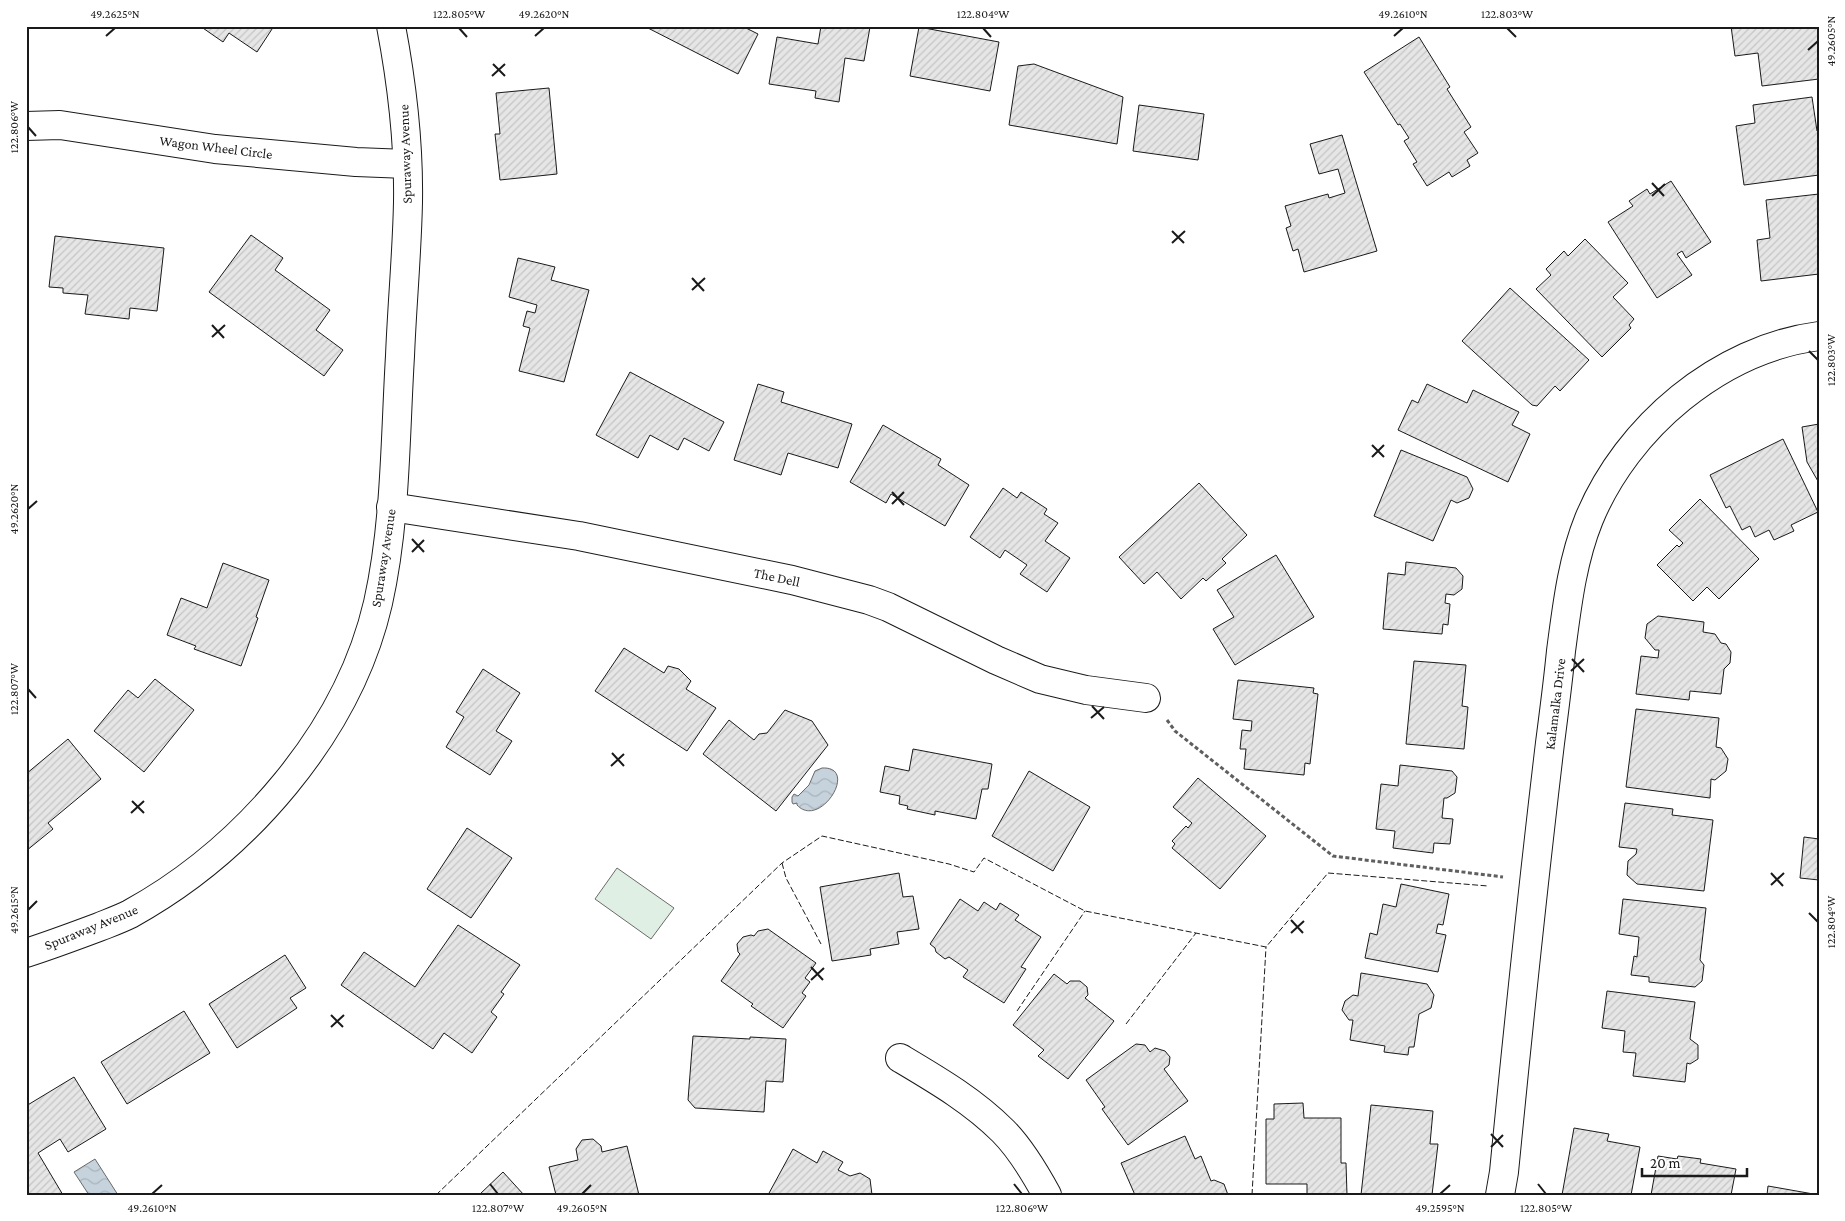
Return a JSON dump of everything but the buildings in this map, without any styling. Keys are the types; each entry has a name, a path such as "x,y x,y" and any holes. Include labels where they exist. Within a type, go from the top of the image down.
{"street":[{"name":"Spuraway Avenue","path":"26,953 127,916 192,874 217,854 257,817 279,790 304,758 348,687 377,606 384,575 392,507 408,201 404,108 400,74 390,26"},
{"name":"Wagon Wheel Circle","path":"26,126 60,125 215,149 356,162 407,164"},
{"name":"Kalamalka Drive","path":"1500,1195 1566,607 1579,546 1590,516 1623,459 1643,435 1687,394 1719,372 1747,357 1805,338 1819,336"},
{"name":"The Dell","path":"392,507 579,536 792,580 869,600 888,607 979,652 1040,679 1086,690 1146,698"},
{"path":"900,1058 956,1092 988,1117 1017,1148 1047,1195"}],"path":[{"path":"1146,698 1175,730 1333,856 1479,873"}],"green space":[{"path":"617,868 674,908 651,939 595,899"}],"water":[{"path":"822,768 833,770 837,776 837,785 825,804 816,809 806,811 797,803 793,804 792,797 794,794 798,796 809,785 815,771"},
{"path":"95,1159 118,1195 89,1195 74,1172"}],"fence":[{"path":"436,1195 782,863 822,836 949,864 974,872 984,858 1085,911 1266,947 1328,873 1488,886"},
{"path":"782,863 786,878 821,944"},
{"path":"1017,1011 1085,911"},
{"path":"1126,1024 1196,933"},
{"path":"1252,1195 1266,947"}]}
